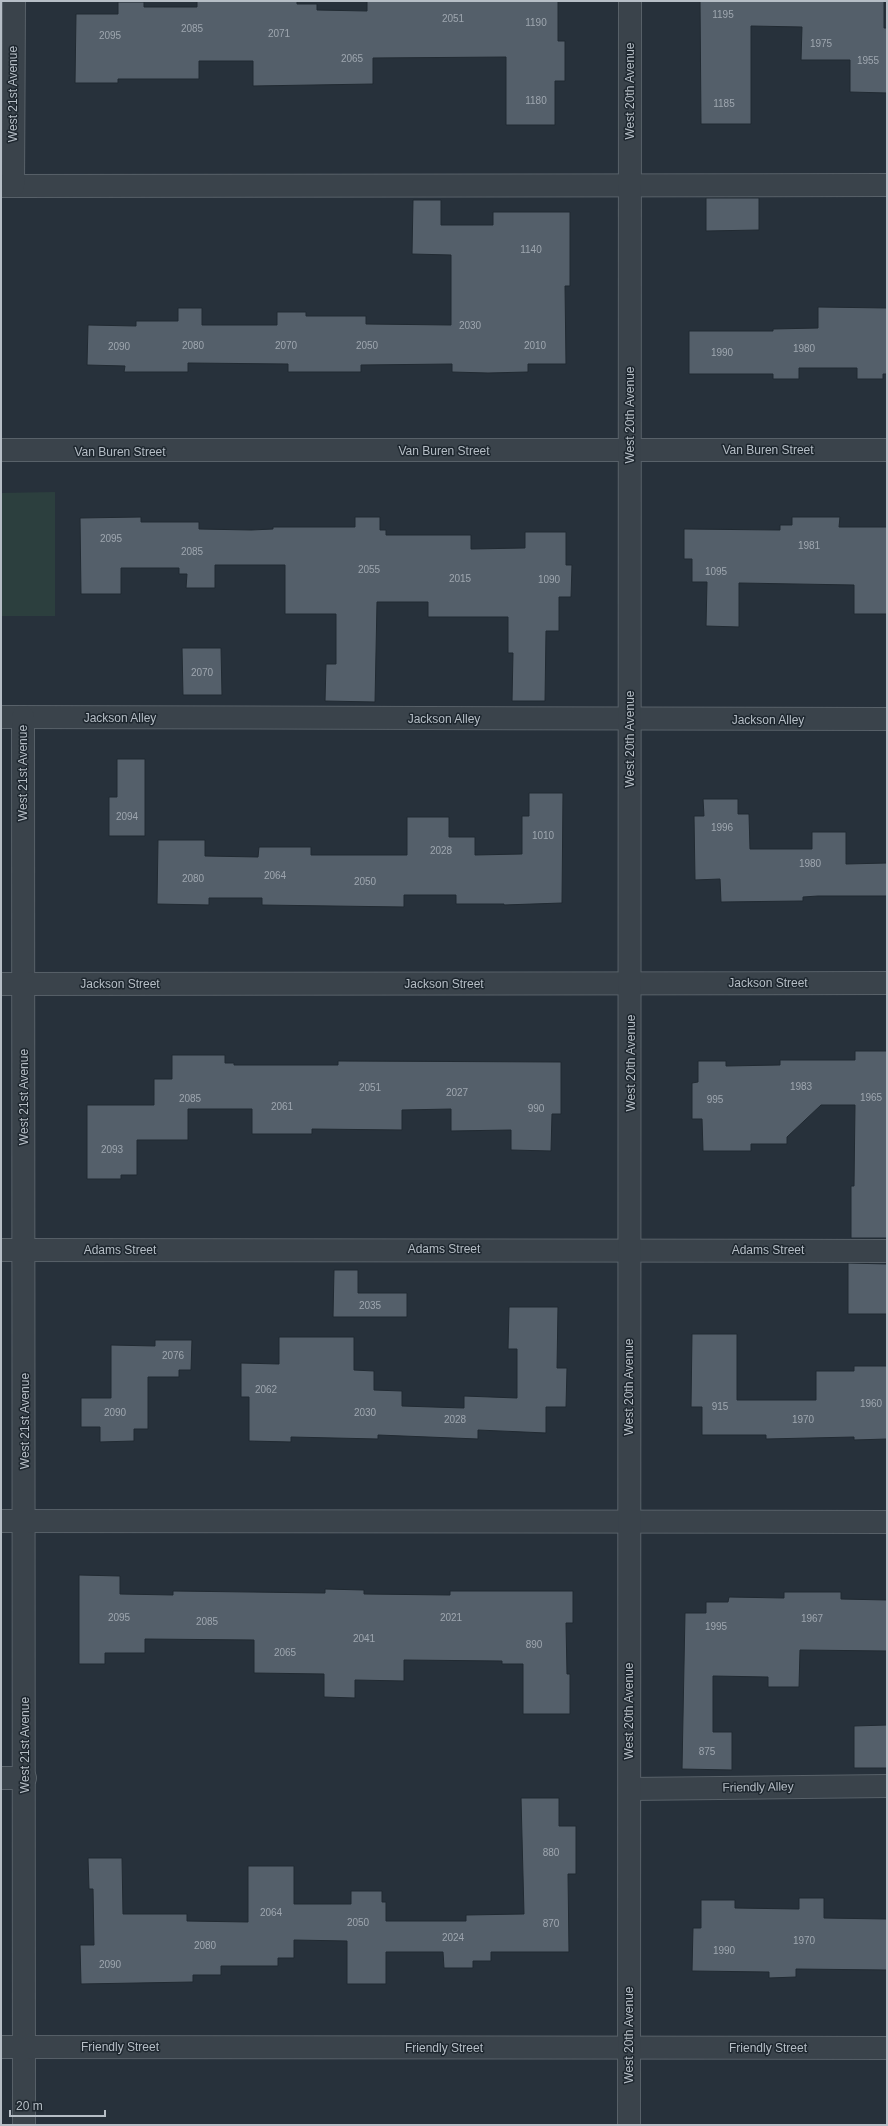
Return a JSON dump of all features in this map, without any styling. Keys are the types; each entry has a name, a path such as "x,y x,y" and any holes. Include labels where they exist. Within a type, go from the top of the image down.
{"street":[{"name":"West 21st Avenue","path":"7,186 14,1"},
{"name":"West 20th Avenue","path":"629,2125 631,983 630,1"},
{"path":"7,186 887,185"},
{"name":"Van Buren Street","path":"1,450 887,450"},
{"name":"West 21st Avenue","path":"23,717 25,1521 24,2125"},
{"name":"Jackson Alley","path":"1,718 630,720 887,719"},
{"name":"Jackson Street","path":"1,984 887,983"},
{"name":"Adams Street","path":"1,1250 630,1249 887,1251"},
{"path":"1,1521 887,1522"},
{"path":"1,1778 25,1778"},
{"name":"Friendly Alley","path":"630,1789 887,1786"},
{"name":"Friendly Street","path":"1,2047 887,2048"}],"green space":[{"path":"55,492 55,616 1,616 1,493"}],"building":[{"path":"197,1 297,1 297,4 317,4 317,10 367,11 367,1 558,1 558,41 565,41 565,81 555,81 555,125 506,125 506,57 373,58 373,84 253,86 253,61 199,61 199,79 118,79 118,83 75,83 76,14 118,14 118,2 144,2 144,7 197,7"},
{"path":"700,1 884,1 884,28 887,28 887,93 850,92 850,60 801,60 802,27 751,26 751,124 701,124"},
{"path":"706,198 759,198 759,230 706,231"},
{"path":"413,200 441,200 441,225 493,225 493,212 570,212 570,286 565,286 566,364 528,364 528,372 488,373 452,372 452,364 361,365 361,372 288,372 288,364 188,363 188,372 124,372 125,366 87,365 88,325 136,326 136,321 178,321 178,308 202,308 202,325 277,325 277,312 306,312 306,316 366,316 366,324 451,325 451,255 412,254"},
{"path":"818,307 887,308 887,374 883,374 883,379 857,379 857,368 799,368 799,379 773,379 773,374 689,374 689,331 773,331 773,329 818,328"},
{"path":"141,517 141,522 199,522 199,529 251,530 273,529 273,527 355,527 355,517 380,517 380,530 386,530 386,535 471,535 471,549 525,548 525,532 566,532 566,565 572,565 571,597 559,597 559,631 546,631 545,701 512,701 513,653 508,653 508,617 428,617 428,602 377,602 375,702 325,701 326,664 336,664 336,614 285,614 285,565 215,565 215,588 186,588 187,574 179,574 179,568 121,568 121,594 81,594 80,518"},
{"path":"792,517 840,517 839,527 887,527 887,614 854,614 854,585 739,583 739,627 706,626 707,582 692,582 692,559 684,559 684,529 780,530 780,525 792,525"},
{"path":"182,648 221,648 222,695 183,695"},
{"path":"117,759 145,759 145,836 109,836 109,797 117,797"},
{"path":"529,793 563,793 562,903 504,905 456,904 456,895 404,895 404,907 262,905 262,898 209,898 209,905 157,904 158,840 205,840 205,856 258,857 259,847 311,847 311,855 407,855 407,817 449,817 449,837 475,837 475,855 522,854 522,816 529,816"},
{"path":"703,799 738,799 738,814 749,814 750,849 812,849 812,832 846,832 846,864 887,863 887,896 818,896 803,897 803,901 721,902 720,879 695,880 694,816 704,816"},
{"path":"855,1051 887,1051 887,1238 851,1238 851,1186 854,1186 855,1105 821,1105 787,1137 787,1144 751,1144 751,1151 703,1151 702,1119 692,1119 692,1083 698,1082 698,1061 726,1061 726,1066 780,1065 780,1060 855,1060"},
{"path":"172,1055 225,1055 225,1063 234,1063 234,1065 338,1065 338,1061 561,1062 561,1114 552,1114 551,1151 511,1150 511,1130 451,1131 451,1109 402,1110 402,1130 312,1129 312,1134 252,1134 252,1109 188,1109 188,1140 137,1140 137,1175 121,1175 121,1179 87,1179 87,1105 154,1105 154,1079 172,1079"},
{"path":"848,1263 887,1264 887,1314 848,1314"},
{"path":"334,1270 358,1270 358,1293 407,1293 407,1317 333,1317"},
{"path":"509,1307 558,1307 557,1368 567,1368 566,1407 546,1407 546,1433 478,1430 478,1439 378,1435 378,1439 291,1437 291,1442 249,1441 249,1397 241,1397 241,1363 279,1364 279,1337 354,1337 354,1370 374,1371 374,1390 402,1391 402,1406 464,1408 464,1396 517,1398 517,1349 508,1349"},
{"path":"692,1334 737,1334 737,1400 816,1400 816,1371 854,1371 854,1366 887,1366 887,1439 854,1440 854,1437 766,1439 766,1435 702,1435 702,1407 691,1407"},
{"path":"155,1340 192,1340 191,1370 179,1370 179,1377 148,1377 148,1429 134,1429 134,1441 100,1442 100,1427 81,1427 81,1398 111,1398 111,1345 155,1346"},
{"path":"79,1575 120,1576 120,1594 173,1595 173,1591 325,1593 325,1589 364,1590 364,1594 450,1595 450,1591 573,1591 573,1623 566,1623 567,1674 570,1674 570,1714 523,1714 523,1664 502,1664 502,1661 404,1660 404,1681 355,1680 355,1698 324,1697 324,1674 254,1673 254,1640 145,1639 145,1653 105,1653 105,1664 79,1664"},
{"path":"784,1592 841,1592 841,1599 887,1600 887,1651 800,1650 799,1687 768,1687 768,1677 713,1676 713,1732 732,1732 732,1770 682,1769 685,1613 706,1613 706,1602 728,1602 729,1597 784,1598"},
{"path":"887,1725 887,1768 854,1768 854,1726"},
{"path":"521,1798 559,1798 559,1826 576,1826 576,1874 568,1874 569,1952 491,1952 491,1961 473,1961 473,1968 444,1968 443,1952 386,1952 386,1984 347,1984 347,1941 294,1940 294,1958 278,1958 278,1966 221,1966 221,1975 193,1975 193,1982 81,1984 80,1945 94,1945 93,1889 89,1889 88,1858 122,1858 123,1914 187,1914 187,1921 248,1922 248,1866 294,1866 294,1904 351,1904 351,1891 382,1891 382,1902 386,1902 386,1921 466,1921 466,1915 524,1914"},
{"path":"799,1898 824,1898 824,1918 887,1919 887,1970 796,1969 796,1977 769,1978 769,1972 692,1971 693,1928 701,1928 701,1900 735,1900 735,1908 799,1909"}]}
